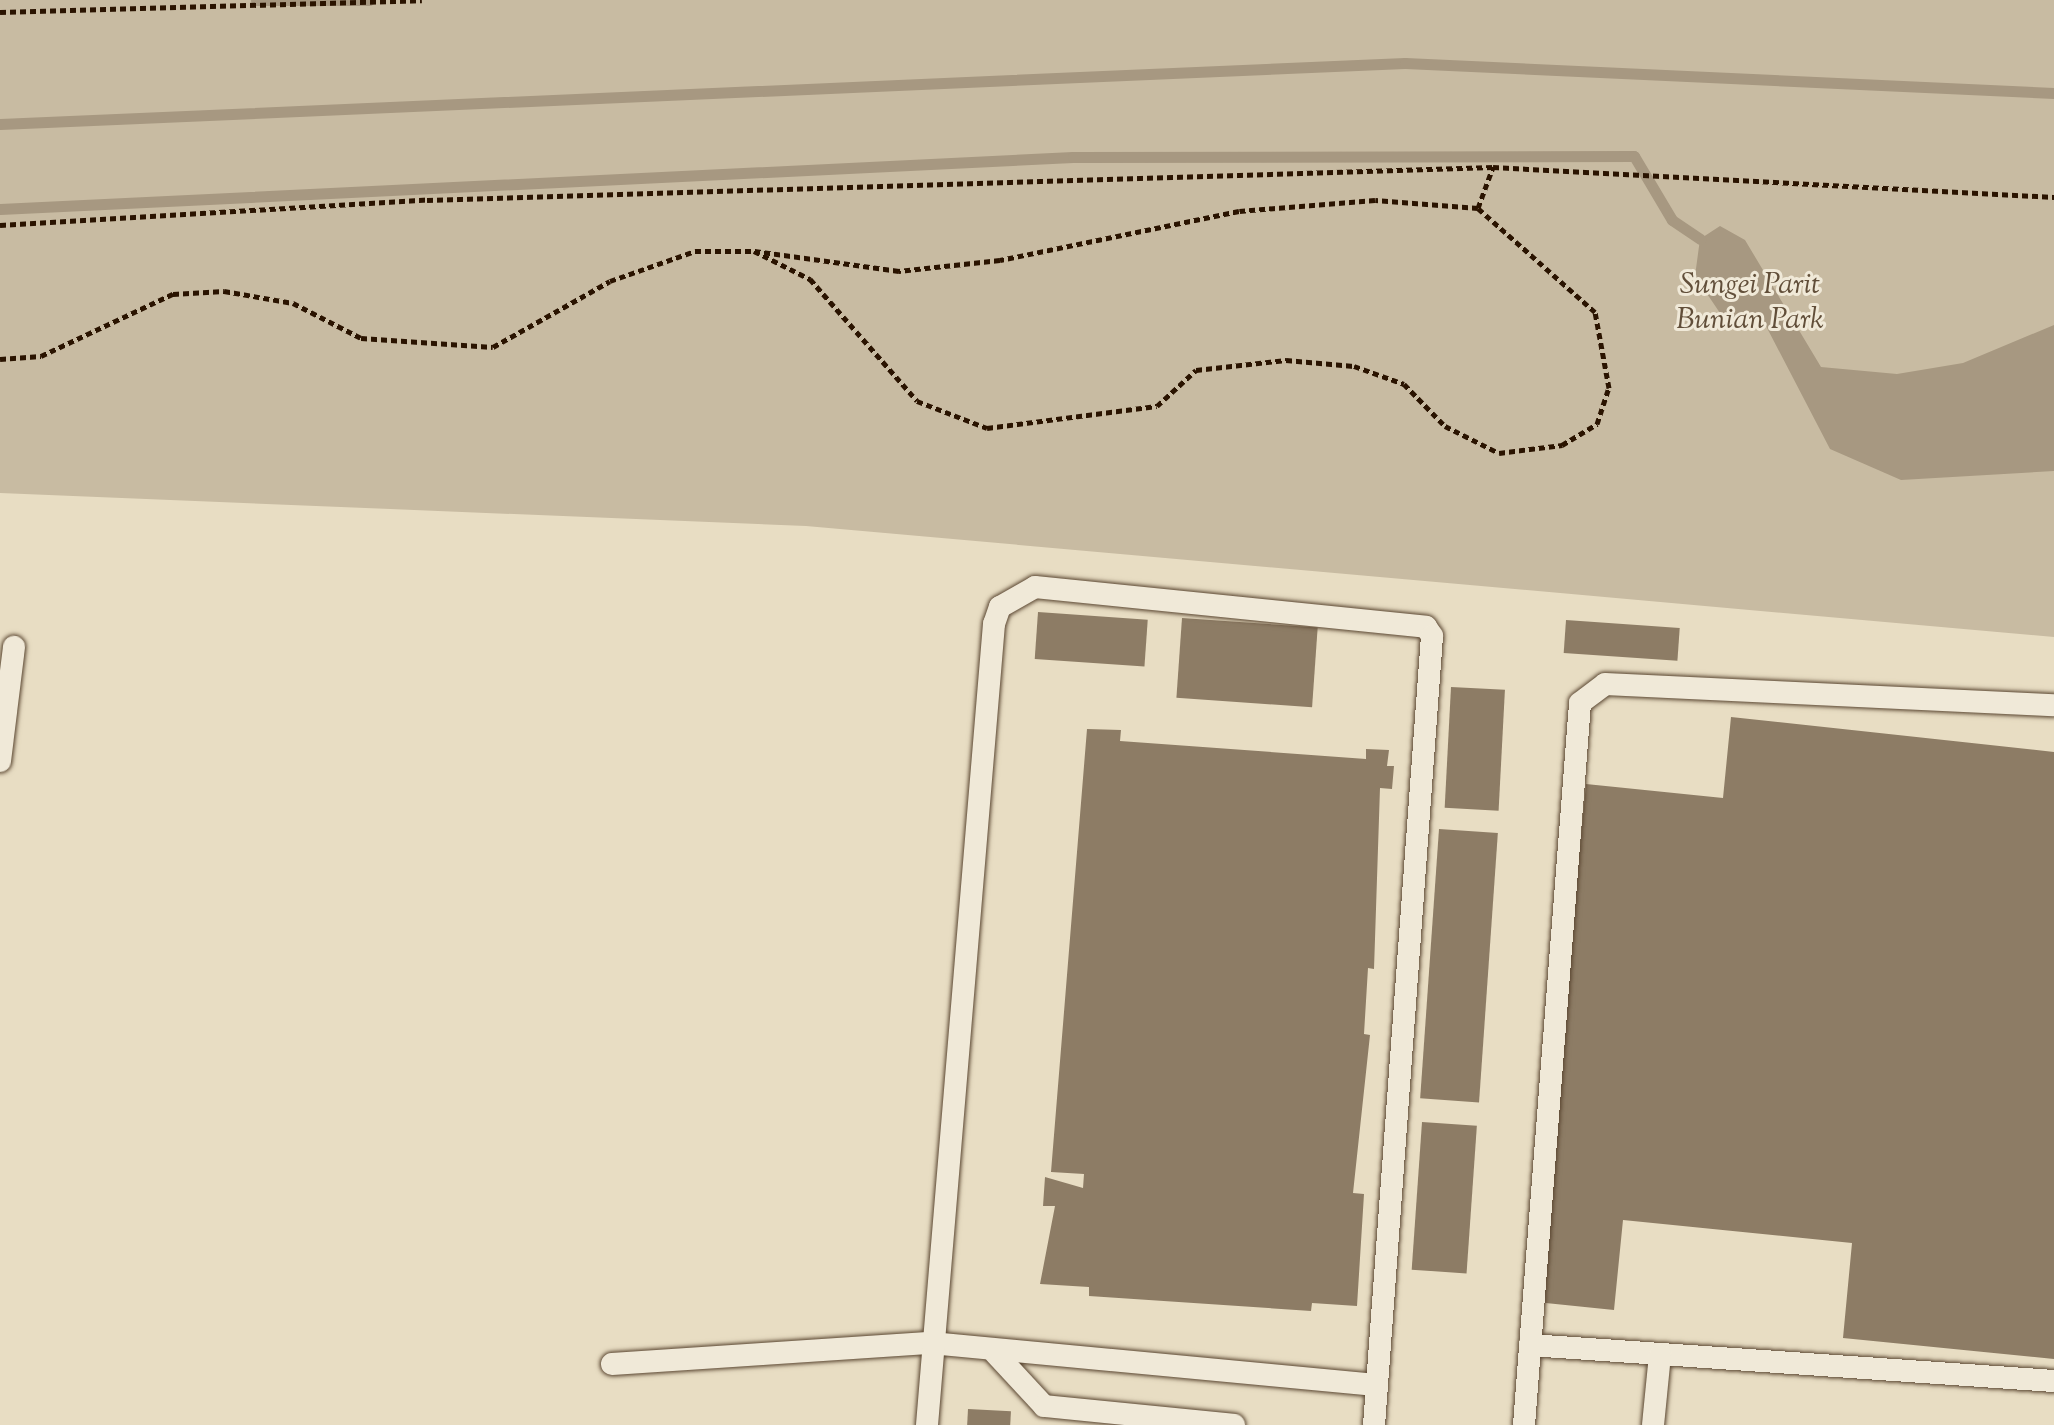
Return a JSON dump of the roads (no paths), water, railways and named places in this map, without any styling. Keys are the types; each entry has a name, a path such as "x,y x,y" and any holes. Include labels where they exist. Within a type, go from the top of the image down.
{"lane":[{"path":"927,1425 931,1343 994,624 1000,607 1035,587 1426,627 1432,636 1374,1425"},
{"path":"0,761 14,647"},
{"path":"1524,1425 1580,703 1589,692 1605,684 2054,705"},
{"path":"612,1364 931,1343 995,1353 1376,1385"},
{"path":"1530,1345 2054,1381"},
{"path":"995,1353 1044,1406 1234,1425"},
{"path":"1653,1425 1660,1355"}],"waterway":[{"path":"256,0 369,0"},
{"path":"0,124 1405,63 2054,93"},
{"path":"0,209 1073,157 1634,156 1672,220 1700,239"}],"park label":[{"name":"Sungei Parit Bunian Park","path":"1750,303"}]}
